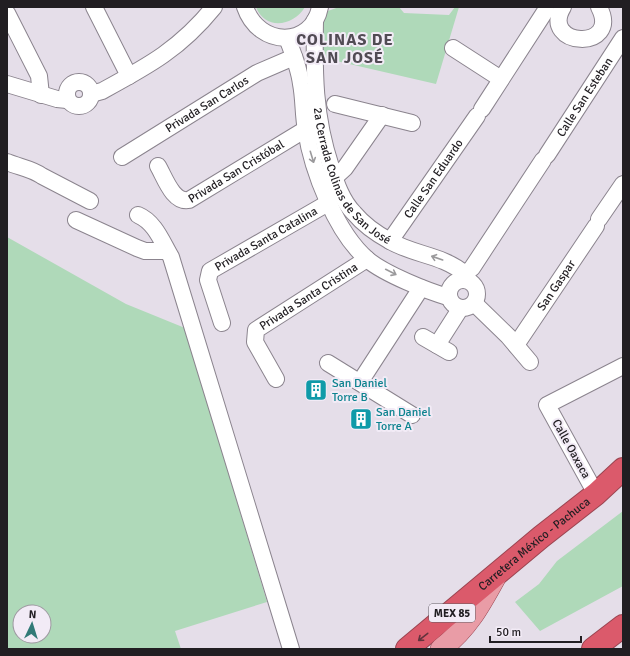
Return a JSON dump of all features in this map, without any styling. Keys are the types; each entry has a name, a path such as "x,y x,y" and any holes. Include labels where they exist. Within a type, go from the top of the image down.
{"highway":[{"name":"Carretera México - Pachuca","path":"407,649 596,494 623,469"},
{"path":"594,649 623,626"}],"main road":[{"path":"441,649 454,639 468,624 496,576"}],"street":[{"path":"94,7 129,76"},
{"path":"13,86 41,95 67,100 76,107 84,106 89,101 91,94 102,91 168,53 200,25 214,7"},
{"path":"231,7 247,12 255,26 264,33 275,37 286,38 303,32 320,11"},
{"path":"542,9 561,13 560,26 569,37 582,40 595,35 602,23 603,17 599,7"},
{"name":"Calle San Eduardo","path":"390,241 479,113 501,79 542,9"},
{"name":"2a Cerrada Colinas de San José","path":"320,11 306,129 308,144 328,203 348,235 363,254 421,288 448,297"},
{"path":"7,13 39,76 41,95"},
{"path":"602,23 616,31 623,39"},
{"name":"2a Cerrada Colinas de San José","path":"286,38 309,98 334,178 342,195 353,212 374,231 390,241 401,247 444,260 465,277"},
{"name":"Calle San Esteban","path":"465,277 623,39"},
{"path":"453,48 501,79"},
{"name":"Privada San Carlos","path":"122,157 257,73 294,57"},
{"path":"335,104 412,123"},
{"path":"334,178 345,168 382,115"},
{"name":"Privada San Cristóbal","path":"158,166 177,198 183,201 189,200 306,129"},
{"path":"7,162 23,169 36,170 42,176 90,201"},
{"name":"San Gaspar","path":"516,345 623,184"},
{"name":"Privada Santa Catalina","path":"222,323 208,280 210,271 328,203"},
{"path":"138,216 145,218 155,228 166,251 171,257 291,649"},
{"path":"76,220 145,251 166,251"},
{"path":"363,254 374,231"},
{"name":"Privada Santa Cristina","path":"276,379 256,342 256,330 363,254"},
{"path":"424,337 443,349 467,306 477,294 474,285 465,277 453,284 448,292 448,297 452,305 467,306 516,345 530,362"},
{"path":"360,382 421,288"},
{"path":"328,363 412,415"},
{"name":"Calle Oaxaca","path":"596,494 546,405 623,366"}],"green space":[{"path":"256,7 305,7 294,18 287,22 273,23 260,15"},
{"path":"339,7 399,7 404,13 449,15 455,7 459,7 436,84 319,57 318,40 325,12"},
{"path":"7,237 126,304 185,328 267,602 175,631 181,649 7,649"},
{"path":"623,511 623,586 540,631 515,602 539,584 557,561"}],"place":[{"name":"San Daniel Torre B","path":"316,390"},
{"name":"San Daniel Torre A","path":"361,419"}],"district":[{"name":"COLINAS DE SAN JOSÉ","path":"345,49"}]}
